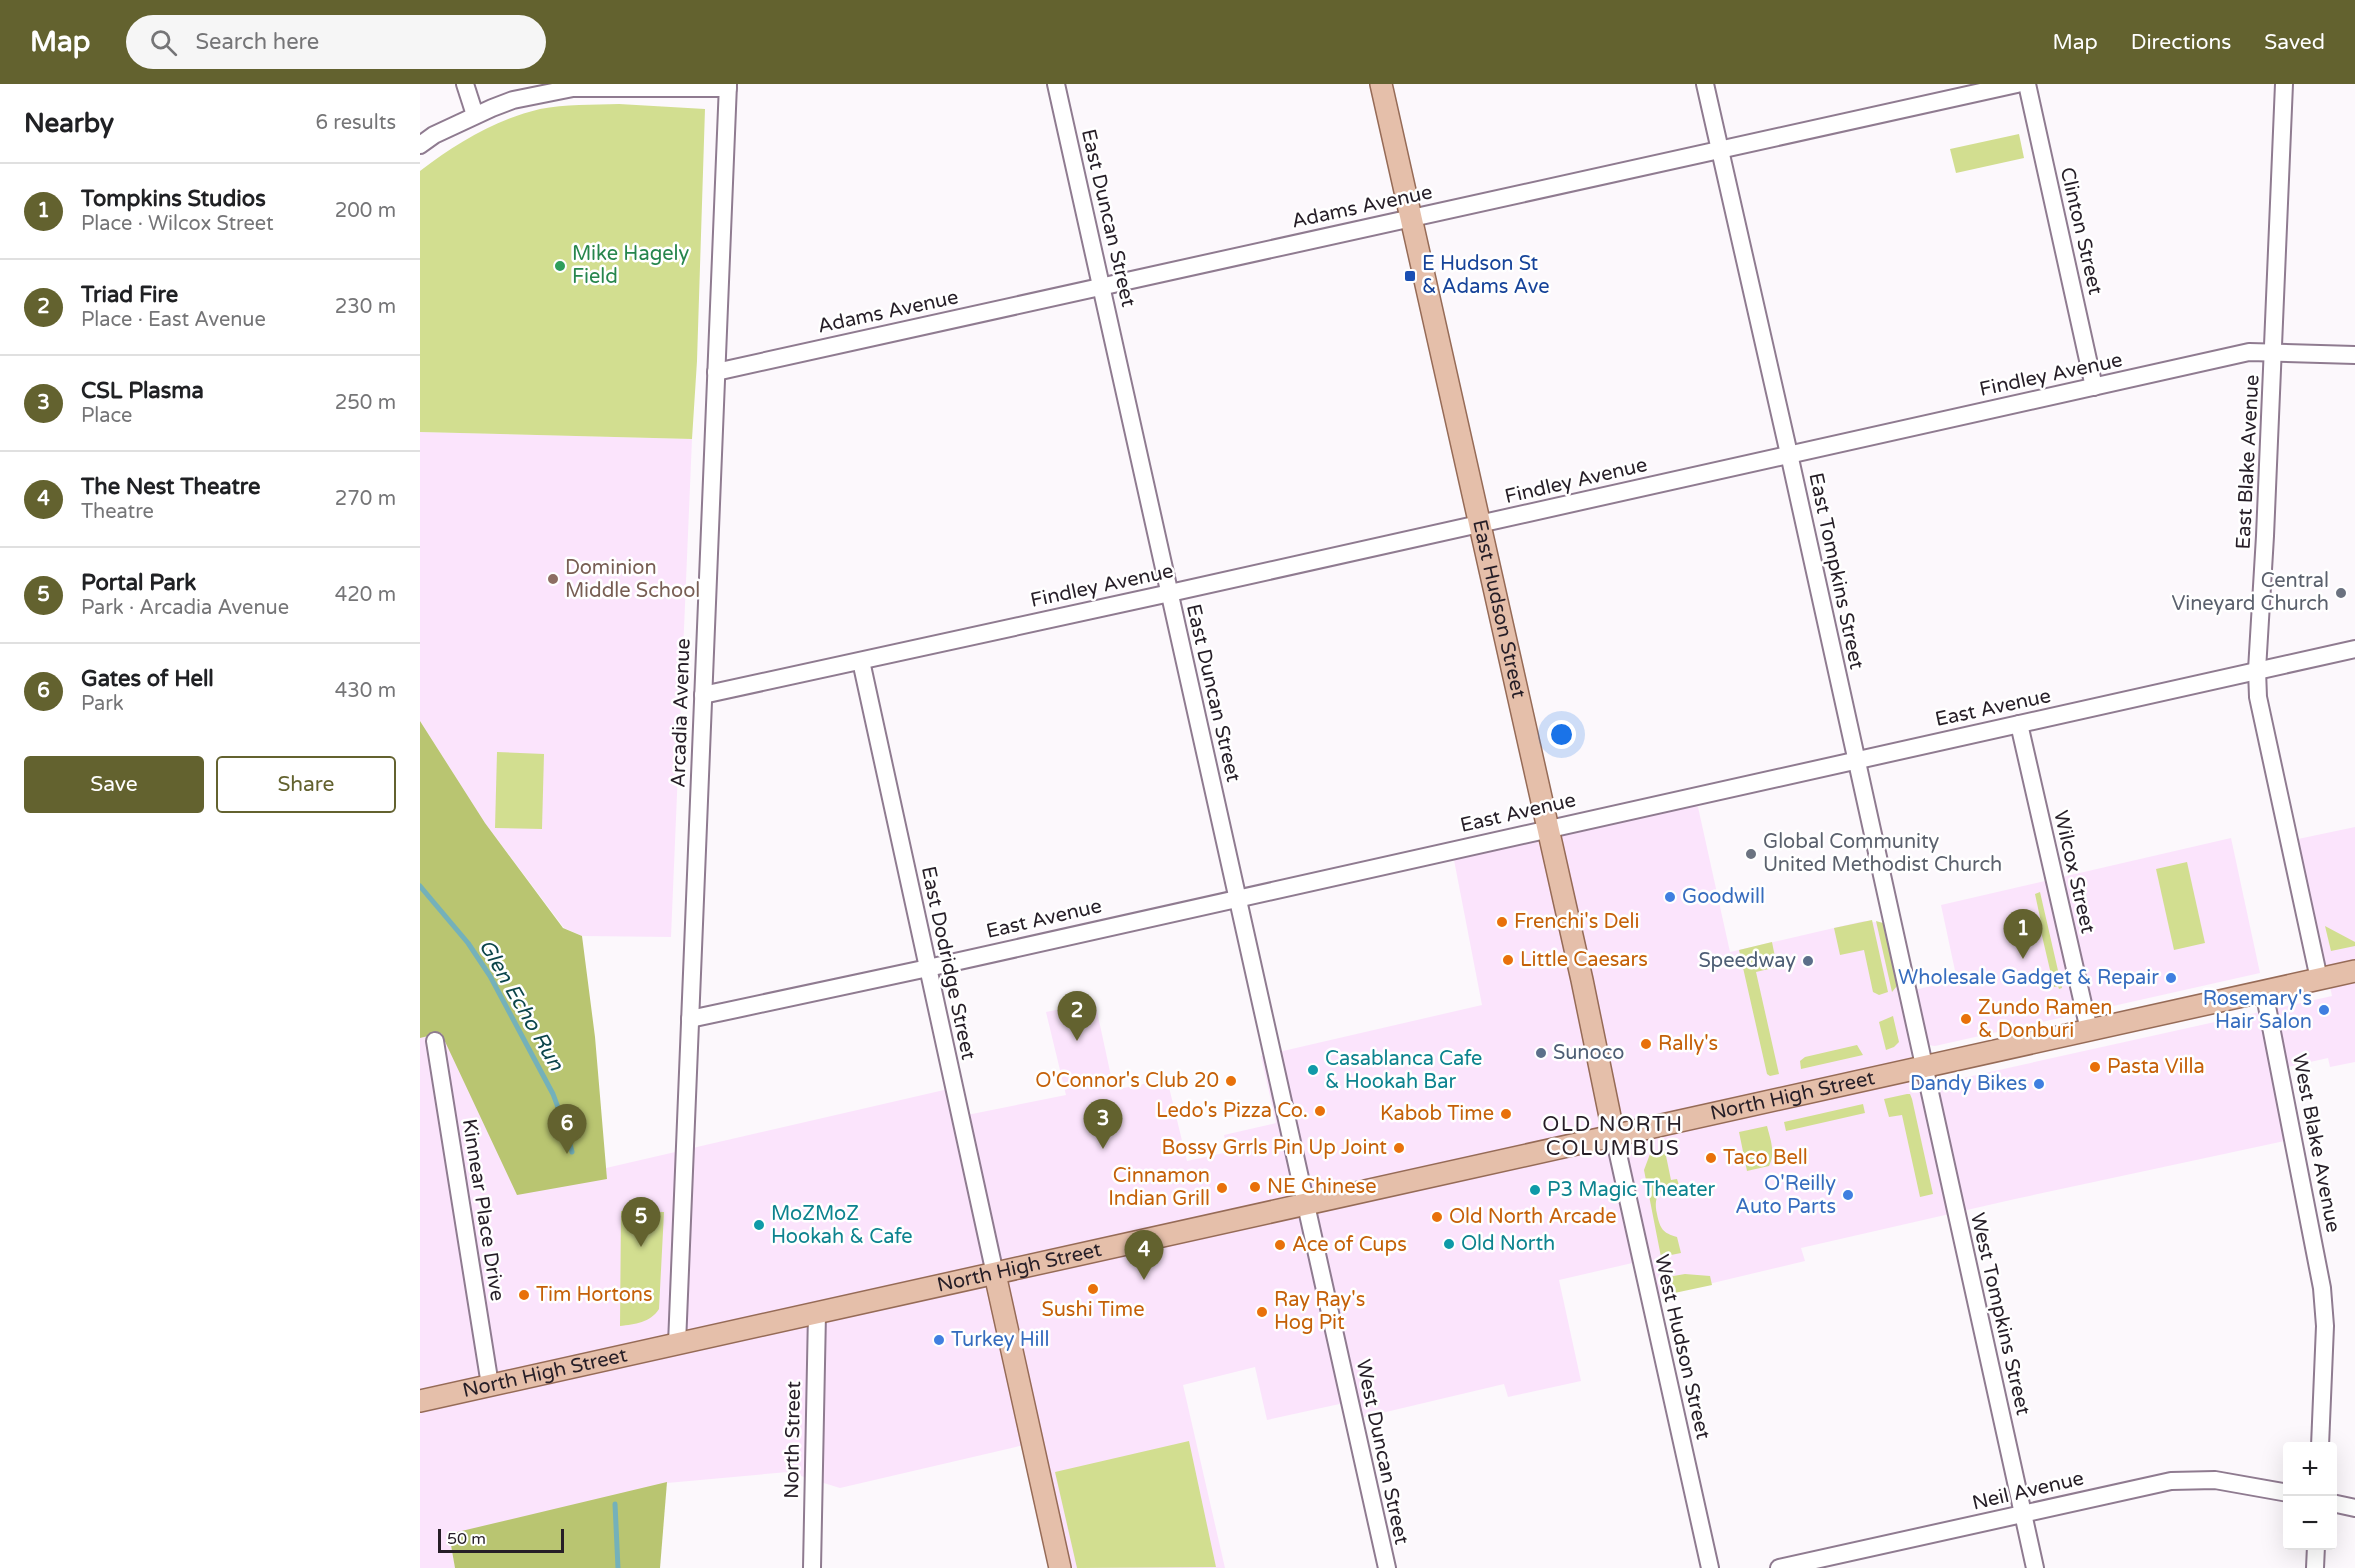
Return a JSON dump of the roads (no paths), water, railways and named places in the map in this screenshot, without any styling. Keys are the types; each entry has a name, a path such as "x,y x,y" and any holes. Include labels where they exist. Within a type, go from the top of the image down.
{"main road":[{"name":"East Hudson Street","path":"1381,84 1548,828 1614,1136"},
{"name":"North High Street","path":"420,1401 2355,971"},
{"path":"995,1274 1060,1568"}],"street":[{"path":"465,84 475,115"},
{"name":"East Duncan Street","path":"1056,84 1306,1205"},
{"name":"East Tompkins Street","path":"1705,84 1924,1068"},
{"name":"Adams Avenue","path":"716,372 2018,84"},
{"name":"Clinton Street","path":"2027,84 2094,387"},
{"name":"East Blake Avenue","path":"2284,84 2274,352 2257,670 2258,697 2319,979"},
{"path":"420,146 434,135 513,100 573,88 728,86"},
{"name":"Arcadia Avenue","path":"676,1344 728,86"},
{"name":"Findley Avenue","path":"703,695 1170,594 2249,352 2355,355"},
{"name":"East Avenue","path":"690,1018 928,968 2355,649"},
{"name":"East Dodridge Street","path":"861,661 995,1274"},
{"name":"Wilcox Street","path":"2019,724 2089,1030"},
{"name":"West Blake Avenue","path":"2264,991 2324,1297 2320,1442"},
{"name":"Kinnear Place Drive","path":"435,1041 490,1385"},
{"name":"West Tompkins Street","path":"1924,1068 2035,1568"},
{"name":"West Hudson Street","path":"1614,1136 1710,1568"},
{"name":"West Duncan Street","path":"1306,1205 1387,1568"},
{"name":"North Street","path":"812,1568 817,1313"},
{"name":"Neil Avenue","path":"1779,1568 2181,1480 2215,1480 2283,1492"},
{"path":"2337,1504 2355,1509"},
{"path":"2315,1568 2316,1550"}],"waterway":[{"name":"Glen Echo Run","path":"420,886 468,943 490,976 553,1094 572,1152"},
{"name":"Glen Echo Run","path":"615,1504 618,1568"}],"place":[{"name":"Mike Hagely Field","path":"560,266"},
{"name":"E Hudson St & Adams Ave","path":"1410,276"},
{"name":"Dominion Middle School","path":"553,579"},
{"name":"Central Vineyard Church","path":"2341,593"},
{"name":"Global Community United Methodist Church","path":"1751,854"},
{"name":"Goodwill","path":"1670,897"},
{"name":"Frenchi's Deli","path":"1502,922"},
{"name":"Tompkins Studios","path":"2023,959"},
{"name":"Little Caesars","path":"1508,960"},
{"name":"Speedway","path":"1808,961"},
{"name":"Wholesale Gadget & Repair","path":"2171,978"},
{"name":"Rosemary's Hair Salon","path":"2324,1010"},
{"name":"Zundo Ramen & Donburi","path":"1966,1019"},
{"name":"Triad Fire","path":"1077,1041"},
{"name":"Rally's","path":"1646,1044"},
{"name":"Sunoco","path":"1541,1053"},
{"name":"Pasta Villa","path":"2095,1067"},
{"name":"Casablanca Cafe & Hookah Bar","path":"1313,1070"},
{"name":"O'Connor's Club 20","path":"1231,1081"},
{"name":"Dandy Bikes","path":"2039,1084"},
{"name":"Ledo's Pizza Co.","path":"1320,1111"},
{"name":"Kabob Time","path":"1506,1114"},
{"name":"Bossy Grrls Pin Up Joint","path":"1399,1148"},
{"name":"CSL Plasma","path":"1103,1149"},
{"name":"Gates of Hell","path":"567,1154"},
{"name":"Taco Bell","path":"1711,1158"},
{"name":"NE Chinese","path":"1255,1187"},
{"name":"Cinnamon Indian Grill","path":"1222,1188"},
{"name":"P3 Magic Theater","path":"1535,1190"},
{"name":"O'Reilly Auto Parts","path":"1848,1195"},
{"name":"Old North Arcade","path":"1437,1217"},
{"name":"MoZMoZ Hookah & Cafe","path":"759,1225"},
{"name":"Old North","path":"1449,1244"},
{"name":"Ace of Cups","path":"1280,1245"},
{"name":"Portal Park","path":"641,1247"},
{"name":"The Nest Theatre","path":"1144,1280"},
{"name":"Sushi Time","path":"1093,1289"},
{"name":"Tim Hortons","path":"524,1295"},
{"name":"Ray Ray's Hog Pit","path":"1262,1312"},
{"name":"Turkey Hill","path":"939,1340"}],"district":[{"name":"OLD NORTH COLUMBUS","path":"1613,1136"}]}
